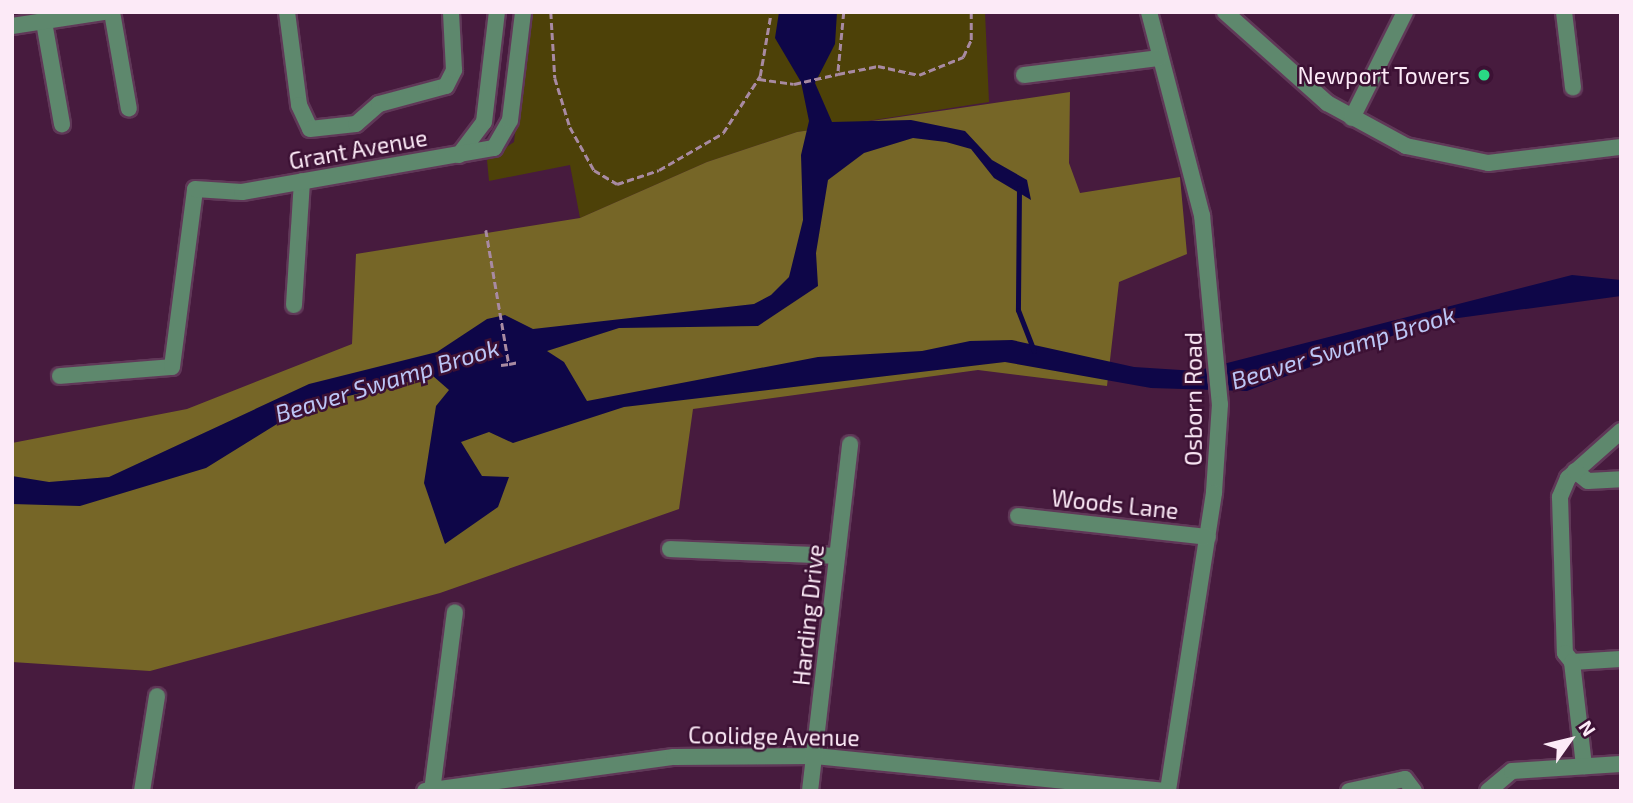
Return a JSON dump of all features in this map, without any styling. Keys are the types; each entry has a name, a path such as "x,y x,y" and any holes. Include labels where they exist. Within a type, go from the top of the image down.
{"street":[{"path":"12,26 105,12"},
{"path":"112,12 129,108"},
{"path":"287,12 299,105 310,130 356,124 379,104 446,86 454,69 451,12"},
{"path":"458,155 484,122 497,12"},
{"name":"Grant Avenue","path":"60,376 172,367 195,189 242,192 494,148 508,129 523,12"},
{"path":"1143,12 1150,35"},
{"name":"Osborn Road","path":"1149,12 1150,35 1202,215 1219,360 1220,404 1208,537 1166,791"},
{"path":"1225,12 1352,118 1406,146 1488,163 1620,153"},
{"path":"1352,118 1405,12"},
{"path":"1564,12 1573,87"},
{"path":"44,22 62,124"},
{"path":"1024,75 1158,58"},
{"path":"294,305 302,181"},
{"path":"1584,766 1572,662 1564,653 1560,496 1575,471 1621,431"},
{"name":"Harding Drive","path":"810,791 850,444"},
{"path":"1575,471 1588,481 1621,478"},
{"name":"Woods Lane","path":"1018,516 1208,537"},
{"path":"670,549 837,556"},
{"path":"430,790 455,612"},
{"path":"1572,662 1621,659"},
{"path":"142,791 157,695"},
{"name":"Coolidge Avenue","path":"430,790 674,757 815,755 1166,791"},
{"path":"1488,791 1512,771 1621,764"},
{"path":"1349,791 1405,779 1414,791"}],"path":[{"path":"551,12 562,106 586,159 611,183 659,170 715,141 759,79 771,12"},
{"path":"838,74 844,12"},
{"path":"759,79 794,84 878,66 907,74 941,70 967,50 971,12"},
{"path":"486,230 509,364"},
{"path":"501,365 519,362"}],"shaded area":[{"path":"529,12 985,12 989,102 797,132 707,162 580,218 570,165 489,181 487,160 514,142"},
{"path":"1070,92 1069,163 1080,193 1180,177 1187,254 1119,282 1107,386 978,370 693,409 679,509 440,593 150,671 12,662 12,443 187,409 352,344 356,254 580,218 707,162 797,132"}],"water":[{"path":"779,12 837,12 835,44 815,83 832,122 911,120 965,131 992,160 1027,180 1031,200 994,178 971,149 946,142 913,138 864,153 828,180 816,253 818,286 758,326 619,328 547,351 564,362 587,401 818,357 922,351 970,341 1012,340 1134,367 1196,371 1572,275 1621,280 1621,296 1429,322 1247,391 1151,388 1005,362 624,407 513,443 489,432 461,442 482,476 509,477 498,507 445,544 424,483 436,406 449,390 433,376 306,406 206,468 80,506 12,504 12,476 49,482 109,477 309,384 437,352 487,319 505,315 533,329 754,304 771,295 789,277 803,220 801,155 809,121 801,82 775,38"}],"waterway":[{"name":"Beaver Swamp Brook","path":"1019,188 1018,310 1034,351"}],"place":[{"name":"Newport Towers","path":"1484,75"}]}
